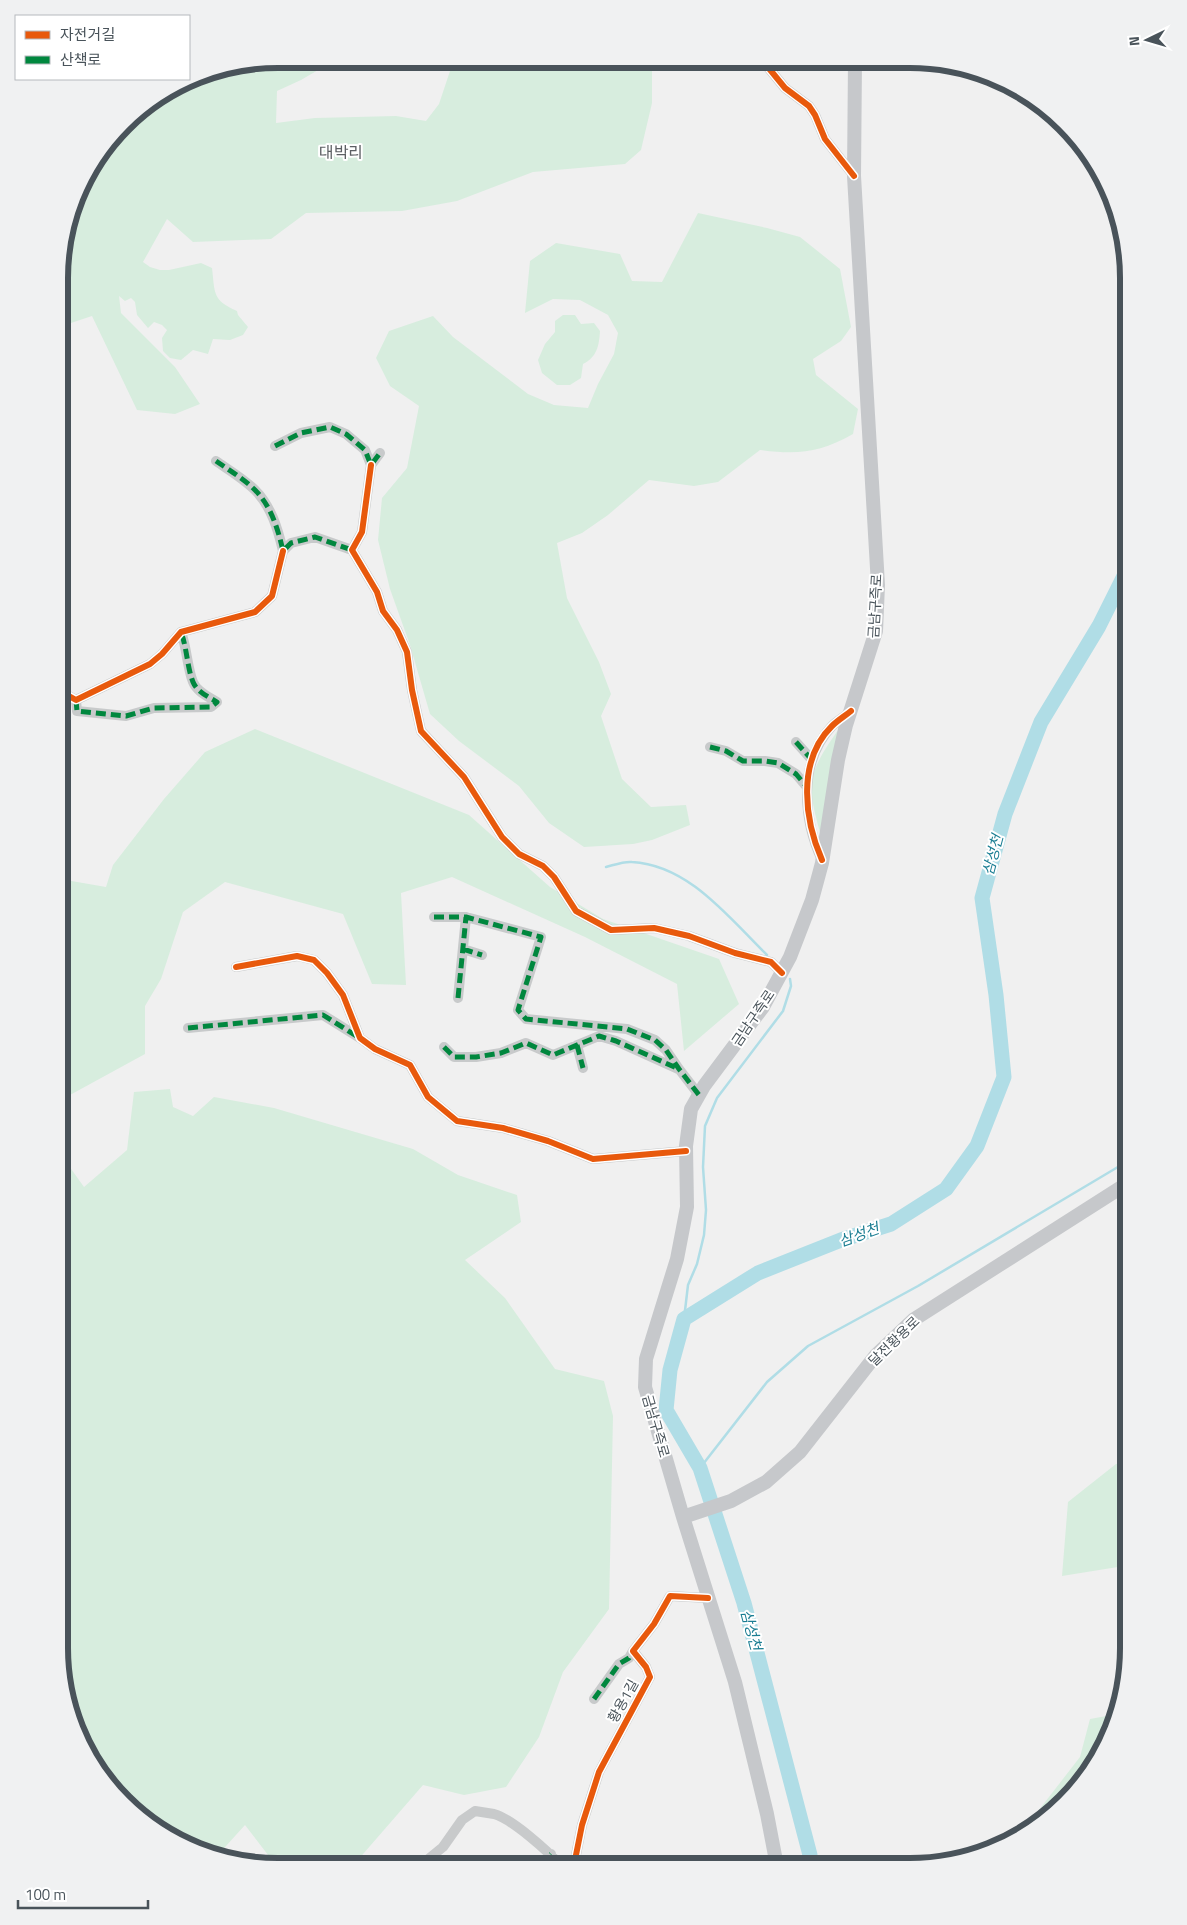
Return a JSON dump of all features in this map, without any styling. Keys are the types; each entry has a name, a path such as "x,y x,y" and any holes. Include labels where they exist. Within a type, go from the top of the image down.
{"main road":[{"name":"금남구즉로","path":"775,1858 767,1814 735,1682 708,1598 688,1516 645,1387 646,1359 677,1259 686,1207 686,1150 691,1109 704,1086 763,1007 790,957 812,900 822,860 838,760 850,711 876,631 878,585 854,176 855,68"},
{"name":"달전황용로","path":"688,1516 731,1501 766,1482 800,1452 876,1355 913,1320 1120,1188"}],"street":[{"path":"769,68 785,88 809,106 825,139 854,176"},
{"path":"275,446 302,433 330,427 346,434 365,450 371,465"},
{"path":"352,550 362,532 371,465 380,453"},
{"path":"76,700 150,664 162,654 181,632 254,612 272,596 283,551 279,532 267,506 254,489 216,462"},
{"path":"283,551 291,543 315,537 352,550 377,592 383,611 397,630 407,652 412,690 421,731 464,777 502,837 519,854 543,866 554,877 576,911 611,930 654,928 689,936 735,953 771,962 782,973"},
{"path":"76,700 77,711 126,716 154,708 211,707 217,702 204,695 193,684 181,632"},
{"path":"68,696 76,700"},
{"path":"822,860 814,842 810,818 807,787 808,773 816,750 831,727 850,711"},
{"path":"796,742 812,760"},
{"path":"710,747 726,751 743,761 778,763 796,774 807,787"},
{"path":"434,917 466,917 541,937 518,1010 526,1019 627,1029 655,1040 666,1050 699,1095"},
{"path":"458,998 466,917"},
{"path":"463,949 482,955"},
{"path":"236,967 297,956 314,960 328,973 343,996 360,1038"},
{"path":"188,1028 323,1015 376,1049 410,1065 428,1097 457,1121 503,1128 548,1141 593,1159 686,1150"},
{"path":"444,1047 454,1057 476,1057 501,1054 526,1043 553,1055 600,1036 679,1069"},
{"path":"577,1045 583,1068"},
{"name":"황용1길","path":"594,1699 620,1664 629,1658 654,1624 670,1596 708,1598"},
{"name":"황용1길","path":"575,1858 582,1825 599,1772 650,1677 646,1667 633,1651"},
{"path":"430,1858 443,1847 462,1820 474,1812 496,1814 519,1829 554,1858"},
{"path":"547,1858 551,1854"}],"green space":[{"path":"322,68 277,91 276,123 315,118 396,116 426,121 439,104 451,68 652,69 652,103 641,150 625,164 533,172 457,201 402,211 306,213 271,239 193,242 167,219 143,262 150,267 160,270 169,270 201,263 212,268 216,295 223,303 237,311 248,327 243,335 230,340 213,339 208,354 193,350 181,360 170,358 163,351 162,338 167,330 162,325 154,322 148,328 137,315 135,302 131,298 125,301 119,296 121,313 175,367 200,404 175,414 137,410 92,316 68,324 69,250 75,223 84,197 103,161 129,129 161,103 185,89 223,75 250,69"},
{"path":"698,213 800,237 840,269 851,327 841,341 813,359 816,375 858,409 853,434 841,440 819,449 808,451 760,450 718,482 694,486 649,480 608,515 582,533 557,543 567,598 599,662 611,694 601,716 622,779 651,807 686,805 690,825 652,840 633,844 584,847 549,823 519,786 459,741 430,714 410,645 390,589 378,540 382,498 407,468 419,406 390,386 376,358 389,331 433,316 453,337 528,394 554,405 588,408 614,354 618,333 608,315 580,300 553,299 525,313 530,261 556,243 620,254 632,281 662,282"},
{"path":"563,315 575,315 581,324 594,323 600,331 598,346 591,358 583,364 581,378 570,385 557,385 542,373 538,360 545,344 555,332 555,321"},
{"path":"255,729 469,815 550,887 603,919 719,959 739,1004 684,1051 677,984 585,937 452,877 401,893 406,985 372,984 343,914 225,882 183,912 161,979 145,1006 145,1054 68,1096 68,880 106,887 113,865 164,799 205,752"},
{"path":"838,730 821,836 813,803 812,780 820,758"},
{"path":"170,1089 173,1107 193,1116 214,1097 274,1108 413,1149 458,1175 517,1195 521,1222 465,1260 505,1298 555,1369 604,1381 613,1416 609,1609 563,1672 539,1737 506,1787 464,1795 423,1785 360,1858 270,1857 245,1825 223,1850 185,1836 150,1814 120,1786 103,1764 89,1740 75,1702 68,1661 68,1165 84,1187 127,1150 134,1092"},
{"path":"1120,1463 1120,1567 1062,1576 1068,1502 1116,1464"},
{"path":"1108,1716 1098,1740 1076,1775 1058,1796 1034,1816 1080,1757 1090,1719"}],"waterway":[{"name":"삼성천","path":"810,1858 744,1603 700,1468 666,1410 670,1370 684,1319 758,1273 841,1240 891,1224 946,1189 977,1146 1004,1077 996,995 982,898 1005,814 1041,722 1099,626 1120,584"},
{"path":"606,867 632,862 653,865 672,873 690,883 707,896 767,955"},
{"path":"684,1319 688,1285 697,1264 704,1235 706,1210 703,1167 705,1126 717,1098 783,1011 791,986 790,979"},
{"path":"700,1468 767,1382 808,1346 918,1286 1120,1166"}],"marked path":[{"path":"275,446 301,433 330,427 346,434 365,450 371,465 380,453"},
{"path":"216,461 246,482 261,496 273,518 283,551 291,543 315,537 352,550"},
{"path":"76,700 77,711 126,716 154,708 211,707 217,702 195,686 189,670 181,632"},
{"path":"796,742 812,760"},
{"path":"710,747 726,751 743,761 778,763 796,774 807,787"},
{"path":"434,917 466,917 541,937 518,1010 526,1019 627,1029 655,1040 666,1050 699,1095"},
{"path":"458,998 466,917"},
{"path":"463,949 482,955"},
{"path":"188,1028 323,1015 358,1037"},
{"path":"444,1047 454,1057 476,1057 501,1053 526,1043 553,1055 599,1036 616,1041 679,1069"},
{"path":"577,1045 583,1068"},
{"path":"594,1699 619,1664 629,1658 633,1651"},
{"path":"547,1858 551,1854"}],"cycle path":[{"path":"769,68 785,88 809,106 825,139 854,176"},
{"path":"371,465 362,532 352,550 377,592 383,611 397,630 407,652 412,690 421,731 464,777 502,837 519,854 543,866 554,877 576,911 611,930 654,928 689,936 735,953 771,962 782,973"},
{"path":"68,696 76,700 150,664 162,654 181,632 255,612 272,596 283,551"},
{"path":"822,860 811,827 808,809 807,790 809,773 813,756 821,740 832,726 851,711"},
{"path":"236,967 297,956 314,960 327,973 343,995 360,1038 375,1049 410,1065 428,1097 457,1121 503,1128 548,1141 593,1159 686,1151"},
{"path":"575,1858 582,1825 599,1772 650,1677 646,1667 633,1651 654,1624 670,1596 708,1598"}],"district":[{"name":"대박리","path":"341,152"}]}
